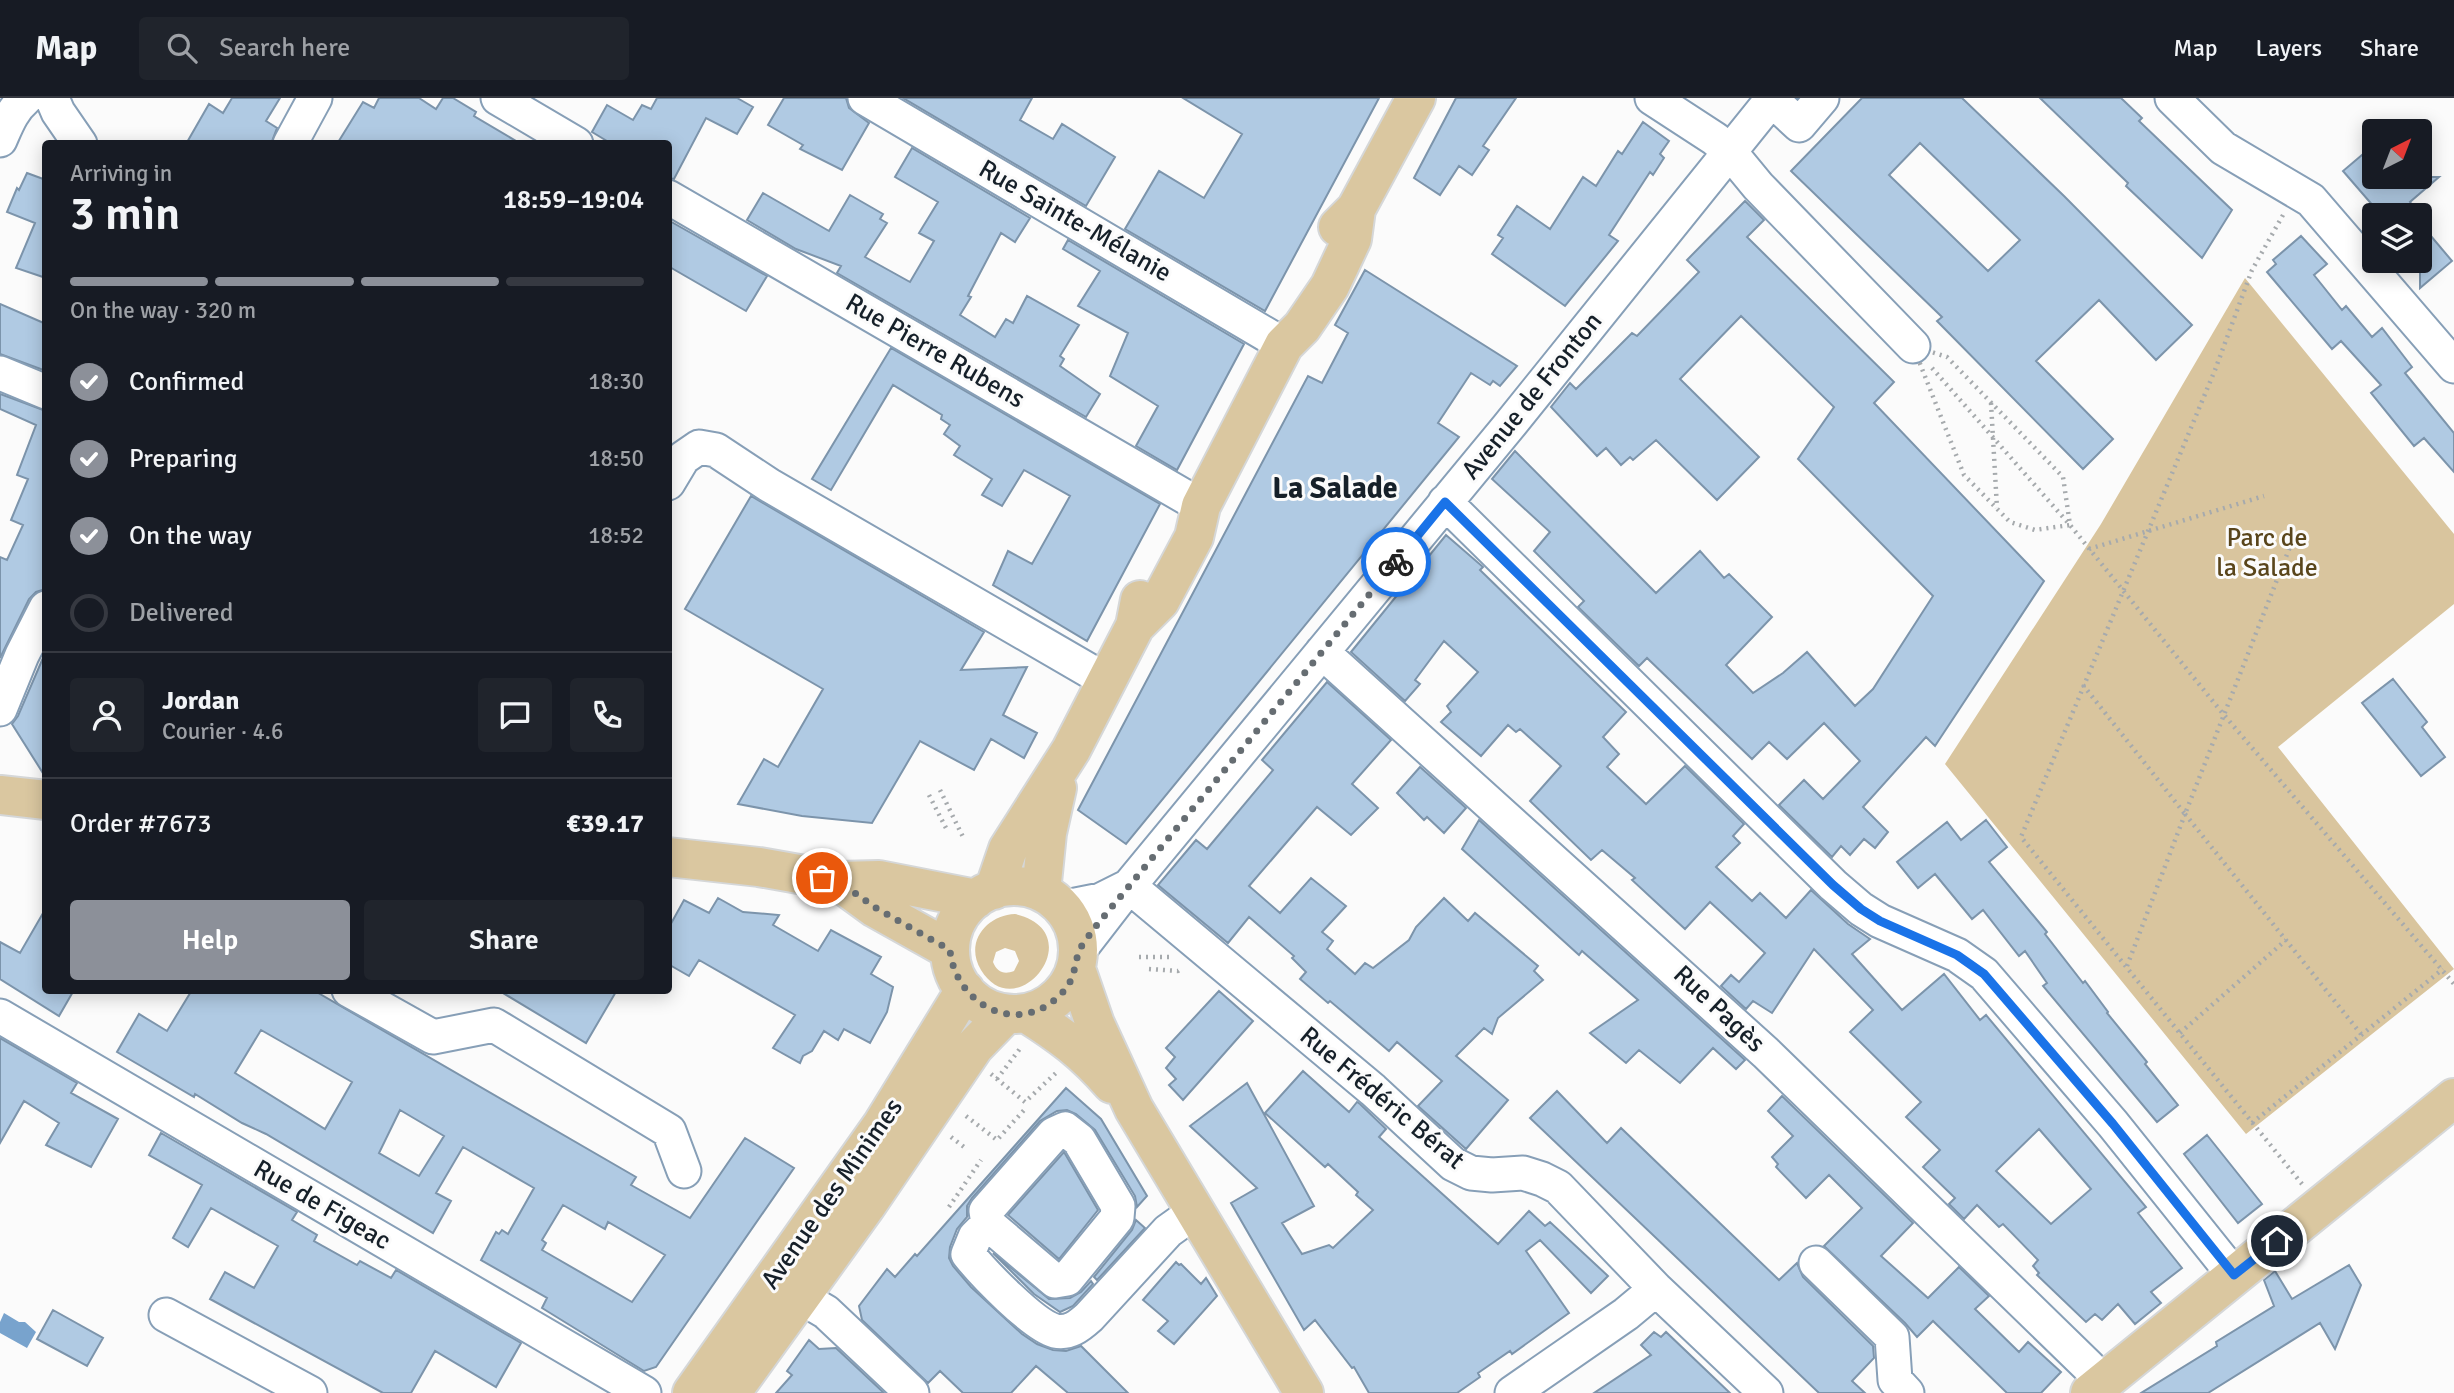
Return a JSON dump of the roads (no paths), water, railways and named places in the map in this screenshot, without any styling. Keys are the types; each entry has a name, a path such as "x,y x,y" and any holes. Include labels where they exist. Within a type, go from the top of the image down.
{"main road":[{"path":"1134,1109 1092,1060 1067,1039 1016,1013 989,1009 974,1000 955,975 950,950 952,935 958,920 985,894 1008,849 1071,750 1135,626 1160,601 1195,537 1201,506 1284,345 1302,327 1330,286 1352,239 1356,209 1416,98"},
{"path":"1051,900 1051,811 1071,750"},
{"path":"0,795 42,800"},
{"path":"672,857 759,867 838,881 879,880 985,894 1010,887 1051,900 1071,922 1076,937 1077,961 1096,1024 1134,1109 1304,1393"},
{"path":"838,881 876,908 950,950"},
{"path":"1016,1013 1049,1004 1058,997 1077,961"},
{"name":"Avenue des Minimes","path":"731,1393 788,1286 965,990"},
{"name":"Avenue des Minimes","path":"692,1393 788,1286 974,1047 1016,1013"},
{"path":"2095,1388 2454,1098"}],"street":[{"path":"0,140 10,116 26,98"},
{"path":"52,98 77,140"},
{"path":"292,140 315,98"},
{"path":"498,98 569,140"},
{"name":"Rue Sainte-Mélanie","path":"864,98 1284,345"},
{"path":"1652,98 1715,139 1730,152 1758,186 1922,356"},
{"path":"1772,99 1800,125 1822,98"},
{"path":"2172,98 2223,148 2311,200 2454,366"},
{"name":"Avenue de Fronton","path":"1077,961 1129,886 1772,99"},
{"name":"Rue Pierre Rubens","path":"672,199 1201,506"},
{"path":"0,373 42,390"},
{"path":"672,476 683,458 699,447 716,450 769,485 1107,681"},
{"path":"1445,502 1833,885 1880,921 1957,955 1984,974 2113,1124 2234,1275"},
{"path":"0,709 22,655 42,616"},
{"name":"Rue Pagès","path":"1322,652 1766,1053 2089,1367 2095,1388"},
{"name":"Avenue de Fronton","path":"1051,900 1101,901 1129,886"},
{"name":"Rue Frédéric Bérat","path":"1129,886 1373,1090 1453,1164 1471,1173 1523,1173 1558,1187 1656,1289 1766,1393"},
{"path":"356,994 433,1037 494,1025 669,1131 684,1171"},
{"name":"Rue de Figeac","path":"0,1016 644,1393"},
{"path":"988,1224 975,1237 968,1254 982,1272 1040,1324 1056,1331 1075,1329 1089,1317 1168,1231 1196,1210"},
{"path":"1816,1263 1892,1337 1895,1380 1907,1393"},
{"path":"788,1286 826,1312 912,1393"},
{"path":"1512,1393 1626,1314 1656,1289"},
{"path":"166,1315 310,1393"}],"water":[{"path":"4,1313 19,1322 25,1322 36,1332 27,1348 0,1333 0,1322"}],"district":[{"name":"La Salade","path":"1335,488"}],"park label":[{"name":"Parc de la Salade","path":"2267,553"}]}
